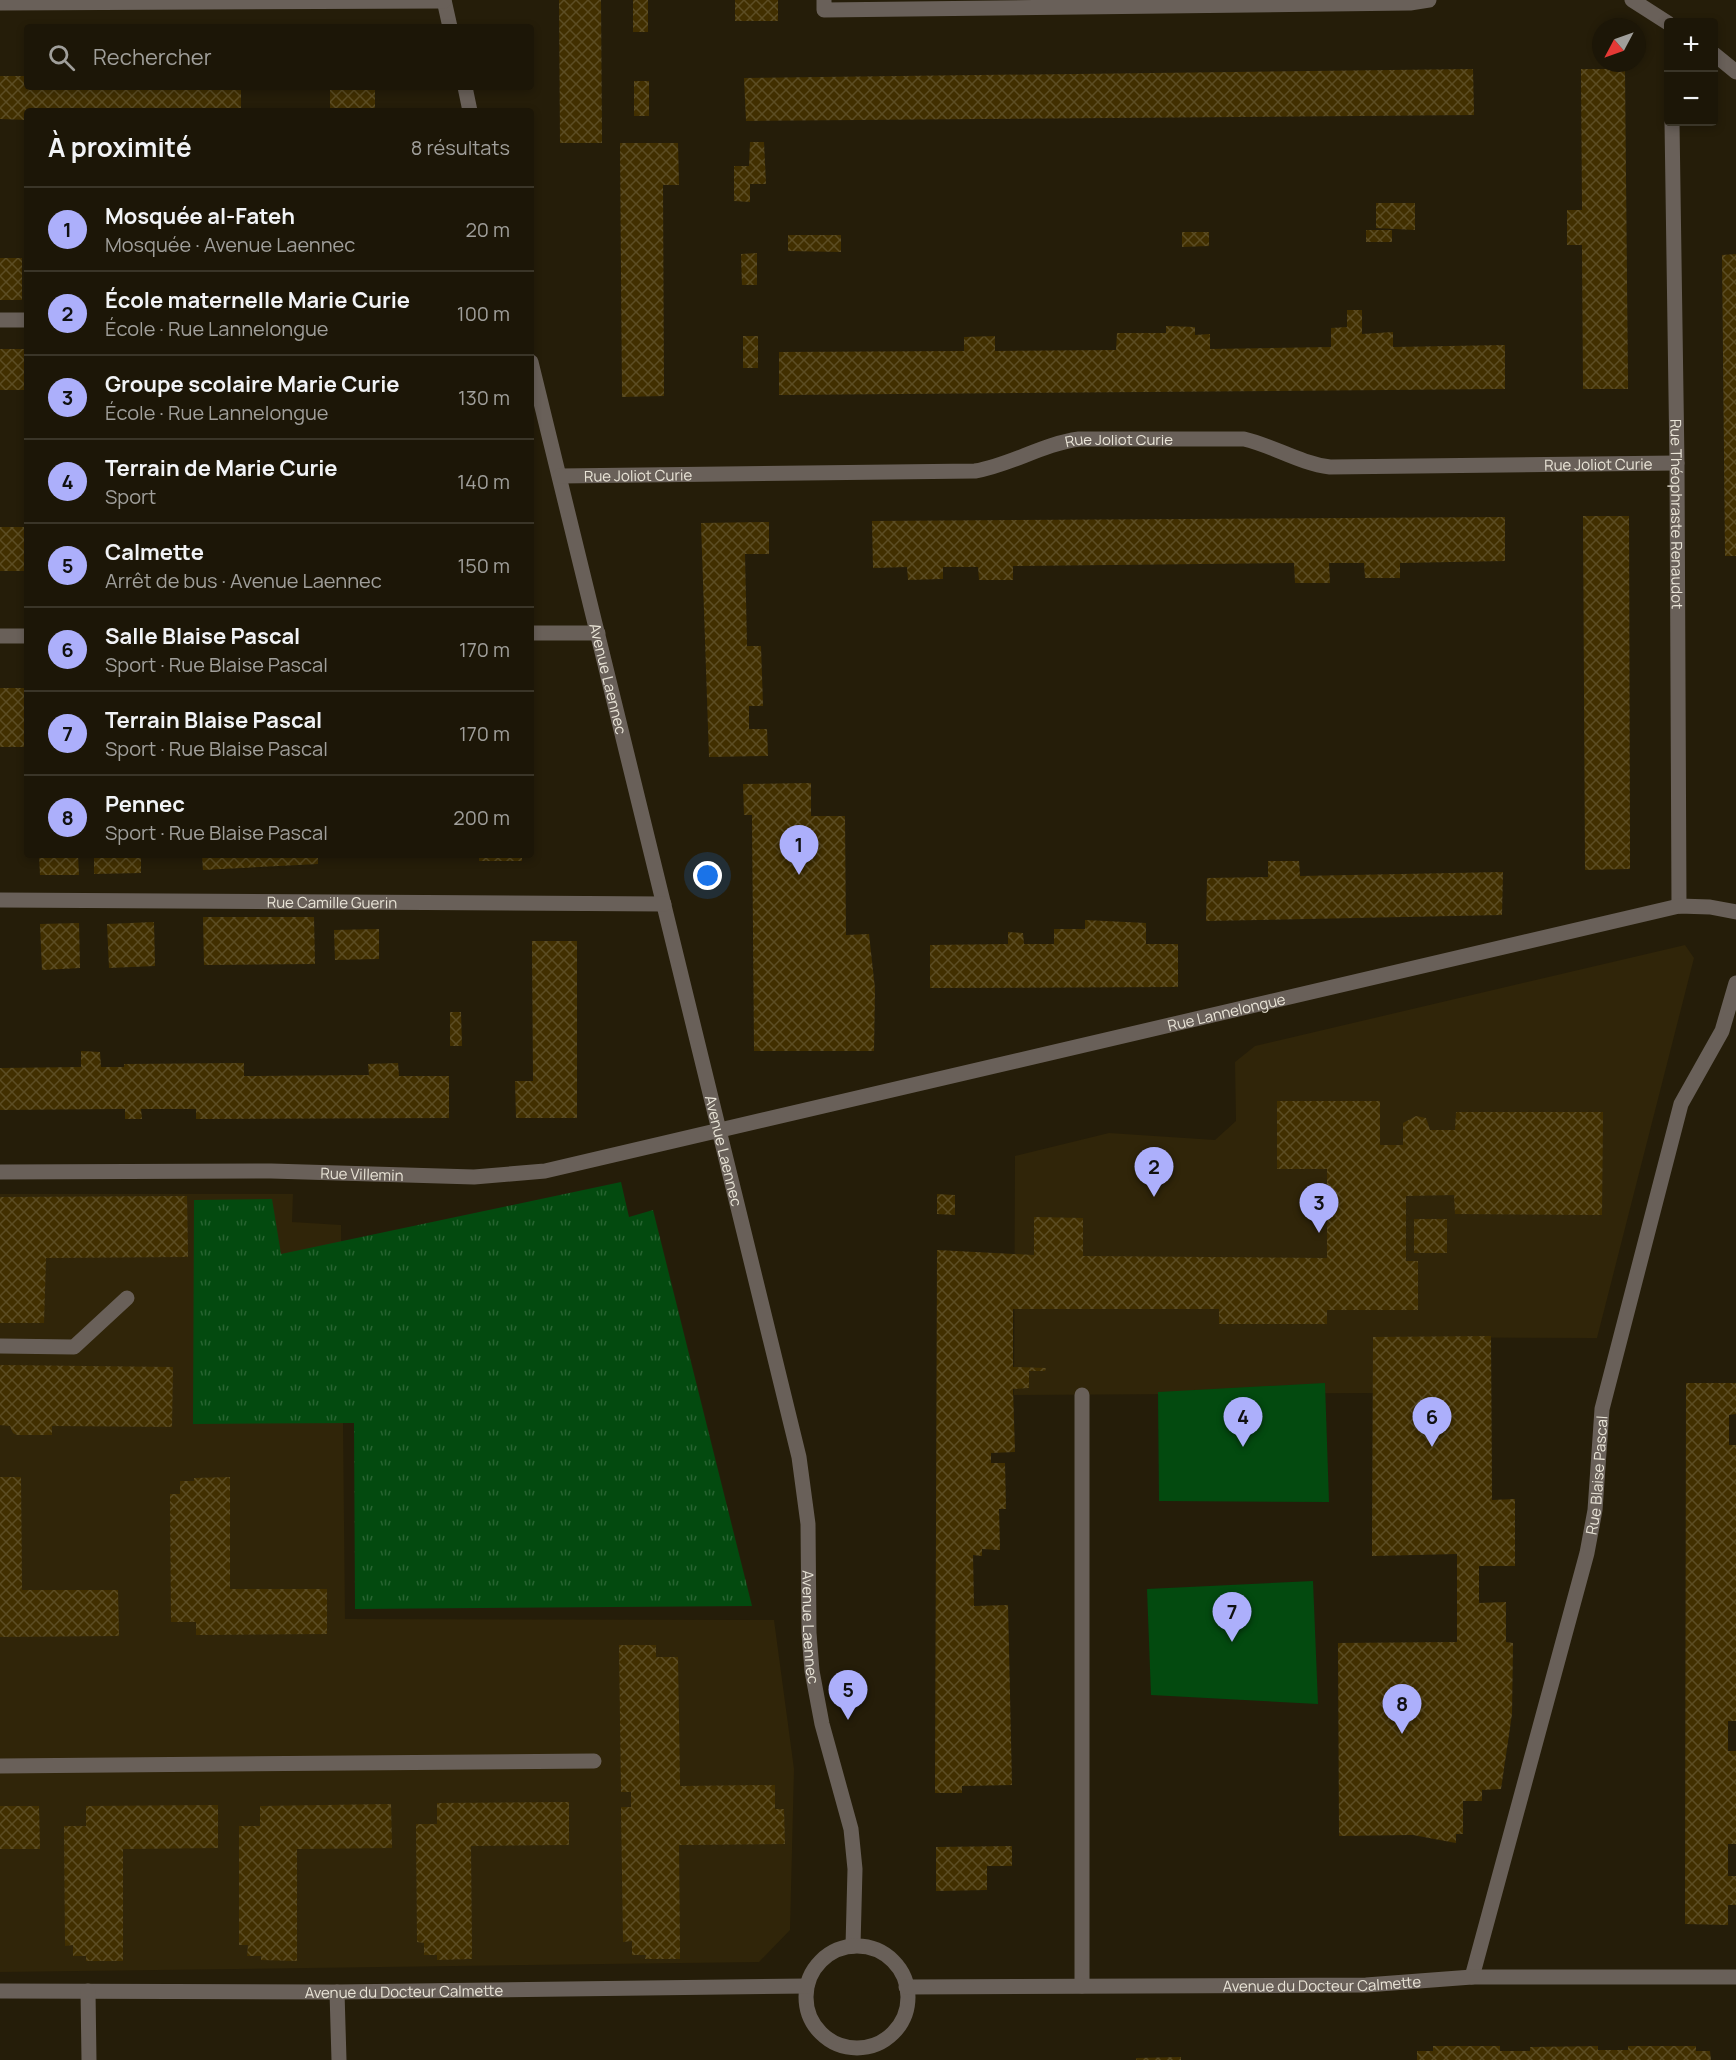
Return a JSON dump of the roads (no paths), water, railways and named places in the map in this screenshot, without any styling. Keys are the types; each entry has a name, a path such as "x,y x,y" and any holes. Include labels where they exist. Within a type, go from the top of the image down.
{"street":[{"path":"824,0 824,10 1410,3 1429,0"},
{"path":"1632,0 1664,20"},
{"path":"0,3 444,1 449,24"},
{"path":"1718,58 1736,72"},
{"path":"466,90 469,108"},
{"name":"Rue Théophraste Renaudot","path":"1672,126 1677,463 1679,906"},
{"path":"0,320 24,320"},
{"name":"Avenue Laennec","path":"534,374 799,1457 805,1491 812,1671 822,1724 850,1829 855,1869 853,1946"},
{"name":"Rue Joliot Curie","path":"560,476 975,471 1006,463 1055,442 1079,439 1244,439 1265,444 1307,464 1330,466 1677,463"},
{"path":"534,633 598,633"},
{"path":"0,636 24,636"},
{"name":"Rue Camille Guerin","path":"0,900 664,904"},
{"name":"Rue Lannelongue","path":"719,1132 1679,906 1710,907 1736,912"},
{"name":"Rue Blaise Pascal","path":"1472,1977 1587,1553 1595,1510 1602,1410 1681,1104 1722,1031 1736,983"},
{"name":"Rue Villemin","path":"0,1172 271,1171 474,1177 572,1166 719,1132"},
{"path":"0,1346 74,1347 127,1298"},
{"path":"1082,1395 1082,1986"},
{"path":"0,1766 594,1761"},
{"path":"853,1946 877,1950 891,1959 901,1971 906,1987 906,2010 892,2033 870,2045 844,2053 822,2033 812,2020 806,2003 807,1986 813,1970 824,1958 837,1950 853,1946"},
{"name":"Avenue du Docteur Calmette","path":"906,1987 1366,1985 1472,1977 1736,1977"},
{"name":"Avenue du Docteur Calmette","path":"0,1991 337,1992 807,1986"},
{"path":"88,1991 90,2060"},
{"path":"337,1992 339,2060"}],"place":[{"name":"Mosquée al-Fateh","path":"799,875"},
{"name":"École maternelle Marie Curie","path":"1154,1197"},
{"name":"Groupe scolaire Marie Curie","path":"1319,1233"},
{"name":"Terrain de Marie Curie","path":"1243,1447"},
{"name":"Salle Blaise Pascal","path":"1432,1447"},
{"name":"Terrain Blaise Pascal","path":"1232,1642"},
{"name":"Calmette","path":"848,1720"},
{"name":"Pennec","path":"1402,1734"}]}
